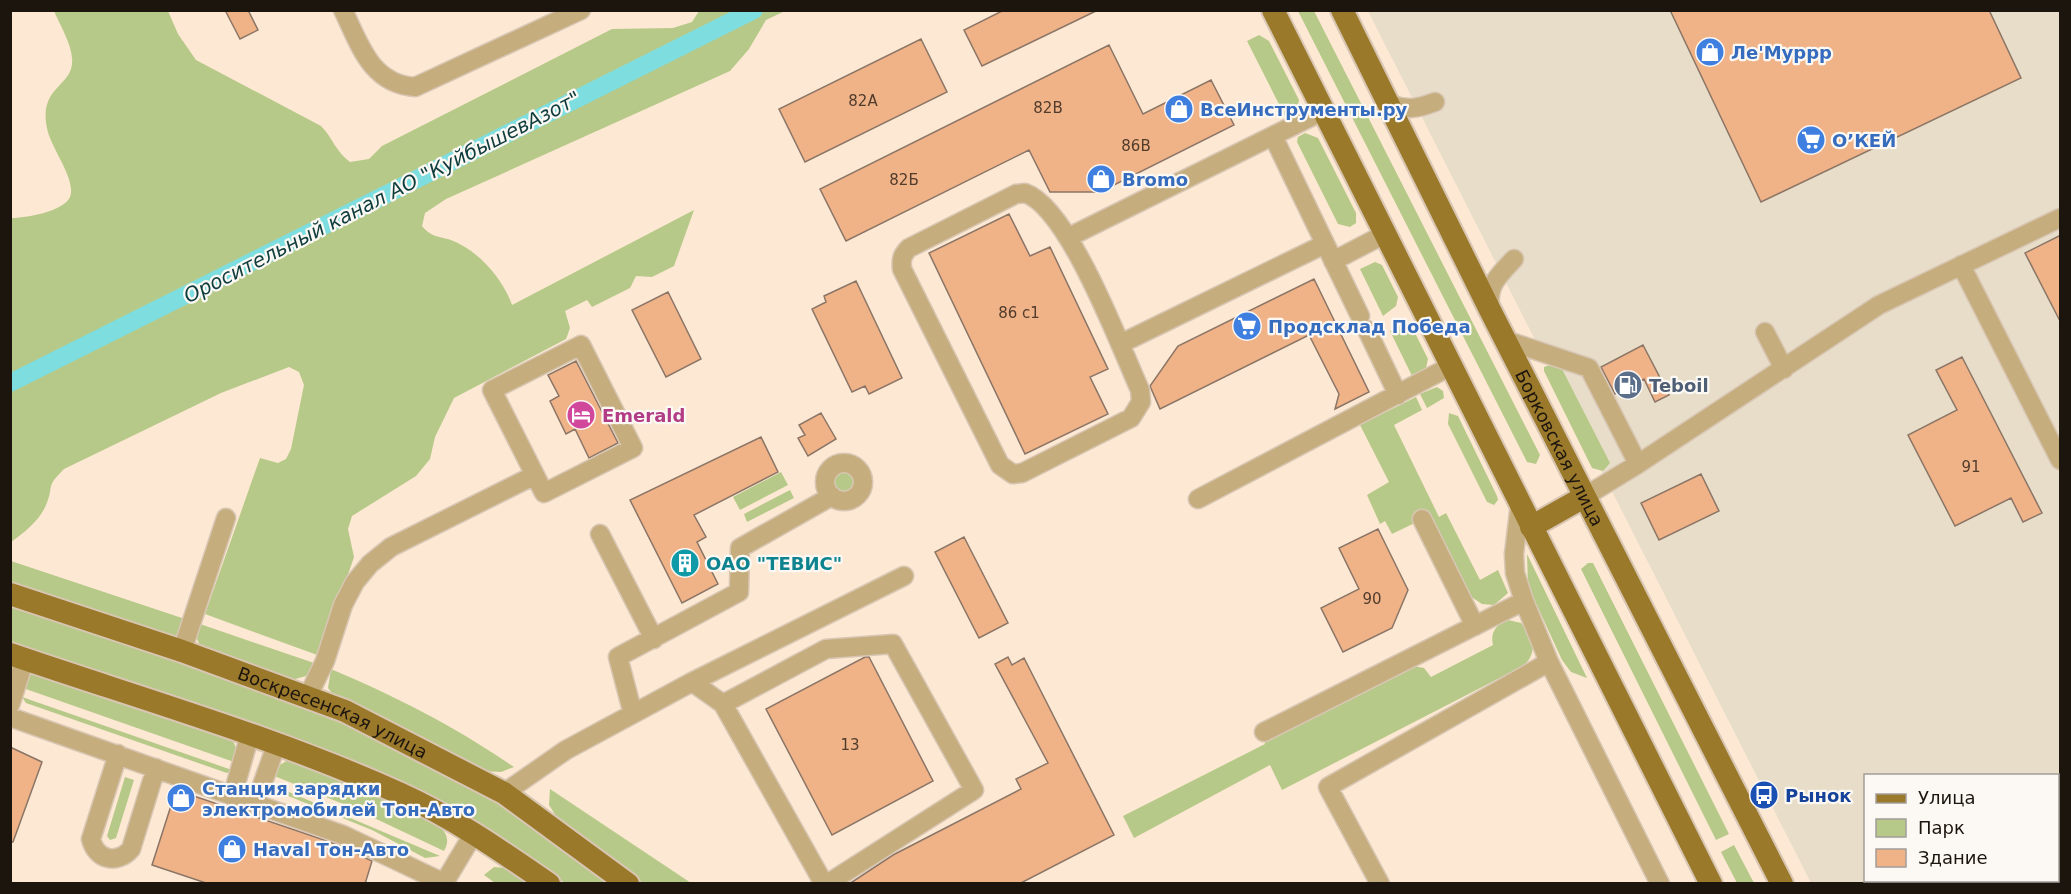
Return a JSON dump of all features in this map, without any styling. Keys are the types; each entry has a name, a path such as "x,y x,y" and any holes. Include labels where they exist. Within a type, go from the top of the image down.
{"main road":[{"path":"1273,10 1711,884"},
{"name":"Борковская улица","path":"1345,11 1505,340 1782,884"},
{"path":"1531,527 1584,497"},
{"name":"Воскресенская улица","path":"10,594 182,651 345,711 504,793 628,884"},
{"path":"18,657 277,743 402,795 474,833 549,884"}],"street":[{"path":"343,10 371,66 384,78 400,86 415,87 581,10"},
{"path":"1390,104 1403,109 1419,108 1436,102 1412,124 1406,138"},
{"path":"1070,237 1323,111"},
{"path":"1273,136 1398,394"},
{"path":"1025,193 1034,196 1070,237 1120,345 1140,390 1141,402 1131,418 1022,473 1013,474 1000,465 902,269 903,254 909,248 1016,194 1025,193"},
{"path":"1584,497 1638,465 1879,305 2061,218"},
{"path":"1333,261 1385,234"},
{"path":"1120,345 1325,244"},
{"path":"1464,258 1474,266 1484,268 1497,267 1514,259 1492,284 1488,294 1490,310"},
{"path":"1961,265 2061,460"},
{"path":"1765,332 1784,369"},
{"path":"1505,340 1589,368 1638,465"},
{"path":"581,345 633,448 544,493 535,474 492,390 581,345"},
{"path":"1198,499 1451,366"},
{"path":"308,696 325,661 343,605 355,582 370,564 392,547 498,495 535,474"},
{"path":"633,714 618,657 739,592 740,548 832,496"},
{"path":"1520,504 1514,554 1515,573 1524,601 1549,662 1660,884"},
{"path":"182,651 225,518"},
{"path":"1422,519 1475,626"},
{"path":"600,534 654,639"},
{"path":"504,793 566,750 692,682 904,576"},
{"path":"1264,732 1524,601"},
{"path":"692,682 723,704 826,884 974,790 893,644 826,649 723,704"},
{"path":"10,705 18,657"},
{"path":"1380,884 1328,787 1549,662"},
{"path":"10,717 256,802 343,835 445,883 474,833"},
{"path":"233,794 250,734"},
{"path":"256,802 277,743"},
{"path":"118,754 91,839 93,848 99,855 109,859 124,856 131,849 156,768"}],"shaded area":[{"path":"1368,11 2060,11 2060,883 1811,883"}],"green space":[{"path":"54,11 168,11 178,34 196,60 321,126 341,154 350,162 369,159 382,146 612,29 673,28 692,22 699,11 785,11 766,20 749,49 730,71 446,199 425,213 422,226 425,230 461,245 480,258 496,276 512,305 694,210 674,266 652,277 636,276 630,288 592,307 587,300 565,311 570,328 566,339 454,398 435,437 430,459 416,476 352,516 348,529 354,557 320,656 205,614 260,458 278,463 286,459 291,449 304,385 299,372 289,367 221,393 64,469 52,484 49,498 40,516 11,542 11,218 34,215 60,207 70,197 71,190 67,173 47,128 48,103 68,75 72,58 70,46"},
{"path":"1298,11 1314,11 1540,455 1536,464 1527,462"},
{"path":"1259,35 1269,41 1299,100 1297,110 1289,116 1285,116 1247,41"},
{"path":"1305,133 1318,138 1356,213 1356,223 1350,227 1338,224 1297,142 1298,137"},
{"path":"1375,262 1382,265 1398,297 1396,306 1383,316 1360,269"},
{"path":"1405,324 1412,327 1428,359 1426,368 1413,378 1390,331"},
{"path":"1550,365 1562,369 1610,463 1603,471 1592,468 1544,371 1544,367"},
{"path":"1437,387 1443,391 1444,398 1427,408 1420,394"},
{"path":"1416,397 1422,410 1394,425 1439,517 1446,513 1480,580 1498,570 1508,593 1494,605 1482,604 1470,596 1431,515 1392,534 1385,521 1380,524 1367,495 1389,482 1360,425"},
{"path":"1449,413 1458,416 1497,496 1498,500 1494,505 1487,502 1448,424"},
{"path":"844,469 849,470 855,476 855,486 849,492 844,493 839,492 833,486 832,481 833,476 839,470"},
{"path":"781,472 788,485 740,510 733,497"},
{"path":"790,490 794,498 747,522 744,514"},
{"path":"1527,554 1587,678 1571,672 1562,660 1528,586"},
{"path":"11,561 188,620 175,637 11,585"},
{"path":"1588,563 1593,563 1729,834 1716,840 1581,569"},
{"path":"11,605 252,686 348,724 502,804 612,883 565,883 509,845 353,761 274,730 11,642"},
{"path":"1508,620 1521,623 1531,639 1531,656 1523,666 1282,790 1270,765 1134,838 1123,816 1265,744 1264,740 1413,666 1424,668 1431,677 1493,645 1492,637 1495,630"},
{"path":"200,624 317,664 306,676 292,680 200,646 196,636"},
{"path":"331,669 425,713 514,767 501,772 483,771 434,743 335,697 328,688"},
{"path":"33,673 232,739 237,750 234,762 23,688 29,675"},
{"path":"22,697 232,770 227,773 26,703"},
{"path":"288,760 373,792 439,826 447,837 444,851 353,808 272,775 275,768"},
{"path":"125,777 134,780 116,838 110,840 107,836"},
{"path":"270,784 440,856 425,858 372,830 276,791"},
{"path":"550,789 691,883 643,883 558,819 549,805"},
{"path":"1734,845 1754,883 1737,883 1721,852"},
{"path":"494,867 506,868 531,883 495,883 484,875"}],"building":[{"path":"225,10 248,10 258,30 240,39"},
{"path":"1004,10 1098,10 982,66 964,30"},
{"name":"О’КЕЙ","path":"1670,10 1989,10 2021,78 1761,202"},
{"path":"921,39 947,92 805,162 779,109"},
{"path":"1109,45 1143,114 1211,80 1234,125 1100,192 1050,192 1029,150 846,241 820,189"},
{"path":"1009,214 1030,256 1050,247 1108,369 1090,377 1108,414 1025,454 929,253"},
{"path":"2061,235 2061,323 2025,253"},
{"path":"1314,279 1369,392 1335,409 1339,394 1309,335 1160,409 1150,386 1178,346"},
{"path":"856,281 902,378 869,394 865,386 852,392 812,309 826,302 824,296"},
{"path":"668,292 701,359 666,377 632,310"},
{"path":"1643,345 1669,395 1655,402 1644,379 1615,394 1601,367"},
{"path":"1962,357 2042,513 2023,522 2011,498 1955,526 1908,435 1957,410 1936,370"},
{"name":"Emerald","path":"576,361 618,443 589,458 575,429 566,434 550,401 559,396 548,375"},
{"path":"821,413 836,439 808,456 798,438 805,435 799,425"},
{"path":"761,437 778,472 694,515 706,537 697,542 718,584 682,603 630,500"},
{"path":"1701,474 1719,511 1659,540 1641,503"},
{"path":"1378,529 1408,590 1392,628 1343,652 1321,608 1359,589 1339,548"},
{"path":"964,537 1008,623 979,638 935,552"},
{"path":"865,657 869,657 933,781 832,835 766,709"},
{"path":"1008,657 1012,665 1024,658 1114,835 1019,884 849,884 893,855 1021,789 1016,779 1048,763 995,664"},
{"path":"10,747 42,762 13,842 10,842"},
{"path":"176,790 339,845 372,861 365,884 209,884 152,865"}],"waterway":[{"name":"Оросительный канал АО \"КуйбышевАзот\"","path":"10,383 754,10"}],"place":[{"name":"Ле'Муррр","path":"1710,52"},
{"name":"ВсеИнструменты.ру","path":"1179,109"},
{"name":"О’КЕЙ","path":"1811,140"},
{"name":"Bromo","path":"1101,179"},
{"name":"Продсклад Победа","path":"1247,326"},
{"name":"Teboil","path":"1628,385"},
{"name":"Emerald","path":"581,415"},
{"name":"ОАО \"ТЕВИС\"","path":"685,563"},
{"name":"Рынок","path":"1764,795"},
{"name":"Станция зарядки электромобилей Тон-Авто","path":"181,798"},
{"name":"Haval Тон-Авто","path":"232,849"}]}
